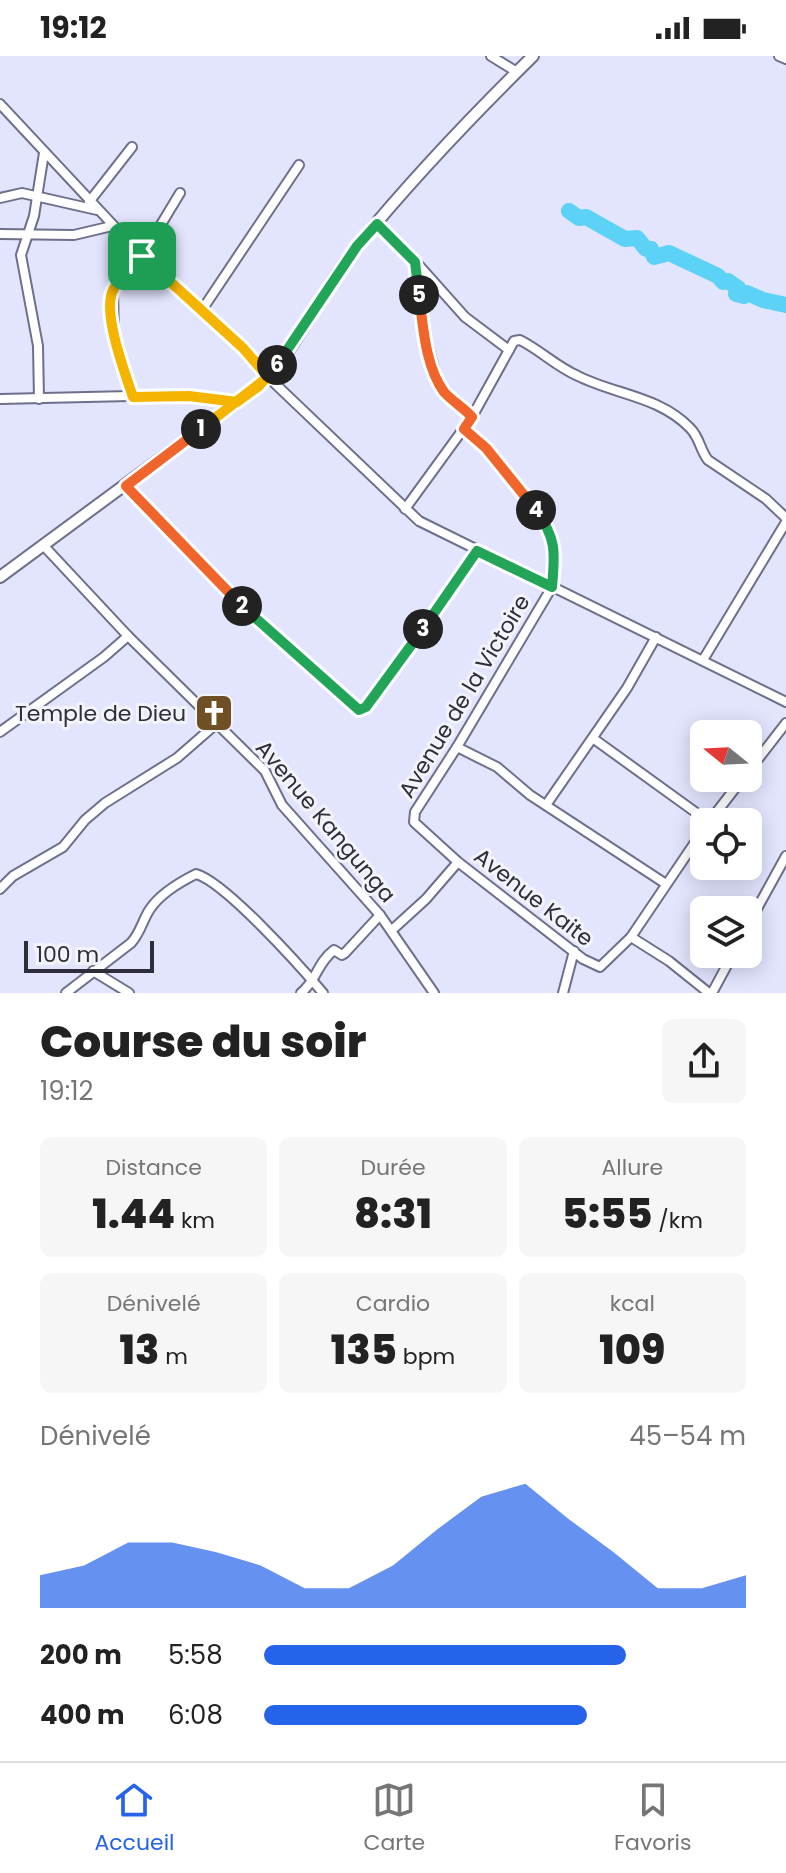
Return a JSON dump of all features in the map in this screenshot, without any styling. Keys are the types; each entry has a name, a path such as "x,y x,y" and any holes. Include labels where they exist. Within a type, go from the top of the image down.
{"street":[{"path":"491,56 517,72"},
{"path":"0,577 126,486 268,377 350,255 430,161 533,56"},
{"path":"779,56 786,59"},
{"path":"0,104 112,226 255,360 268,377 405,509 437,532 786,702"},
{"path":"89,202 132,147"},
{"path":"39,399 38,346 21,261 44,153"},
{"path":"202,310 299,165"},
{"path":"133,397 114,335 113,290 142,256 180,193"},
{"path":"0,198 14,194 37,196 98,210"},
{"path":"377,224 465,317 509,350"},
{"path":"0,234 74,235 112,226"},
{"path":"415,262 425,337 437,378 446,394 472,417"},
{"path":"405,509 472,417 514,341 520,340 565,370 606,389 651,401 688,427 700,440 703,454 708,460 766,499 786,520 703,660"},
{"path":"0,399 189,396 237,402"},
{"path":"464,429 486,448 548,527 555,549 552,587"},
{"path":"126,486 231,595 359,710 366,707 399,664 477,551"},
{"name":"Avenue Kangunga","path":"43,545 128,636 265,771 282,805 380,915 434,993"},
{"name":"Avenue de la Victoire","path":"416,824 415,812 552,587"},
{"path":"0,732 128,636"},
{"path":"546,805 594,739 656,637"},
{"path":"762,754 786,723"},
{"path":"0,889 13,876 63,847 85,820 105,803 177,758 216,724"},
{"path":"594,739 690,808"},
{"path":"457,747 497,767 546,805 666,884"},
{"path":"720,808 732,792"},
{"name":"Avenue Kaite","path":"416,824 458,862 587,961 600,967 631,937"},
{"path":"690,849 631,937 711,993 725,968"},
{"path":"762,900 786,856"},
{"path":"392,930 426,899 458,862"},
{"path":"66,993 115,957 140,933 153,905 182,881 196,874 213,883 249,913 323,993"},
{"path":"301,993 314,982 316,970 329,954 334,950 345,953 380,915"},
{"path":"563,993 574,951"},
{"path":"93,971 129,993"}],"waterway":[{"path":"569,211 625,239 637,238 646,249 651,249 654,257 669,253 718,276 723,282 728,281 738,288 736,294 744,296 747,293 786,305"}],"place":[{"name":"Temple de Dieu","path":"214,713"}],"route":[{"path":"142,256 113,290 111,299 117,350 133,397 173,395 237,402 268,377 357,246 377,224 415,262 431,359 446,394 472,417 464,429 486,448 553,536 552,587 477,551 366,707 362,710 355,708 231,595 126,486 251,393 259,386 268,377 243,348 142,256"}]}
